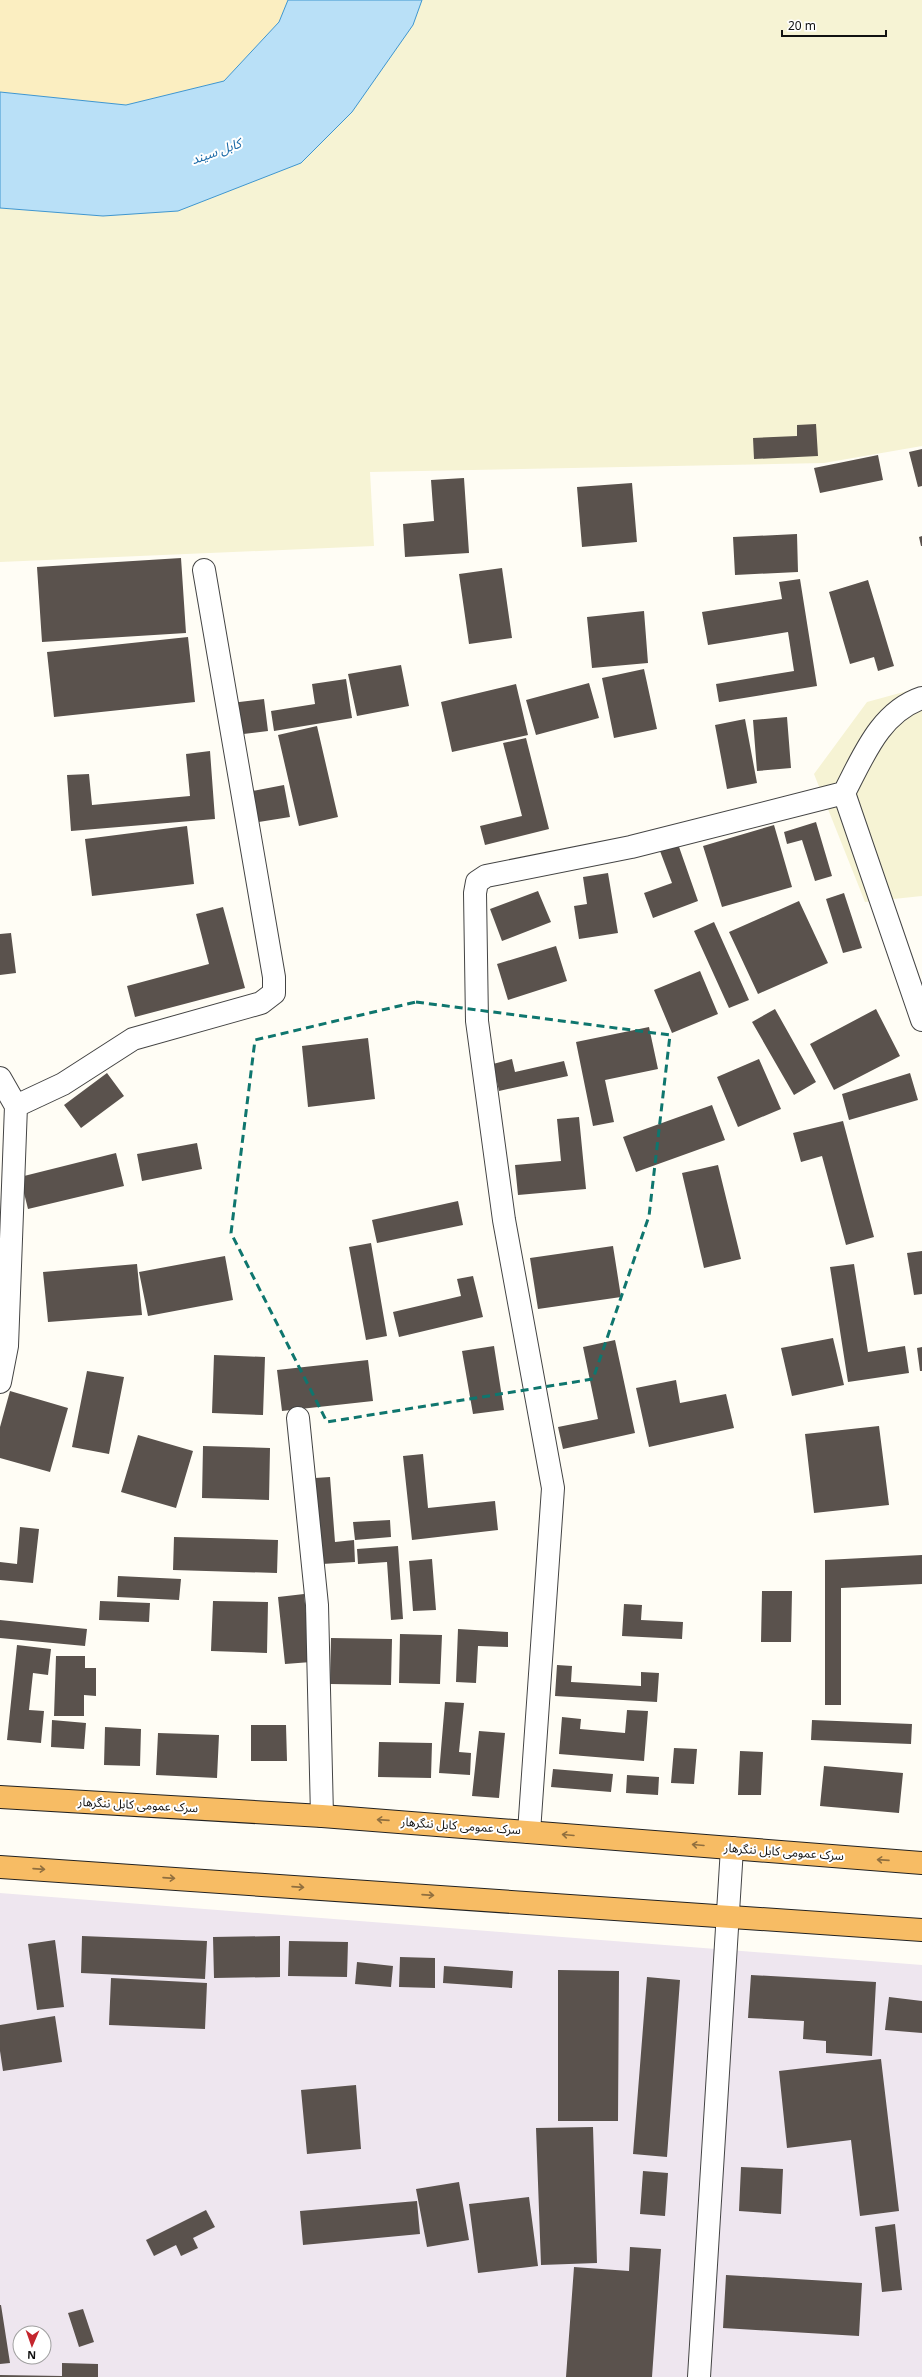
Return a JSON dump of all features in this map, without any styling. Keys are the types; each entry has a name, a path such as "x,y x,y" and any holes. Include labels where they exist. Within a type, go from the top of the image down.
{"highway":[{"name":"سرک عمومی کابل ننگرهار","path":"0,1797 322,1816 922,1863"},
{"path":"0,1867 922,1930"}],"street":[{"path":"16,1106 63,1084 133,1039 261,1003 274,993 274,977 204,570"},
{"path":"922,698 907,703 888,718 866,752 844,793 922,1020"},
{"path":"529,1832 553,1488 504,1220 477,1021 475,893 477,882 486,876 631,847 844,793"},
{"path":"0,1078 16,1106 7,1346 0,1382"},
{"path":"298,1418 317,1605 322,1816"},
{"path":"699,2377 732,1848"}],"highlighted area":[{"path":"416,1002 670,1035 649,1216 593,1379 327,1422 231,1233 255,1040"}],"shaded area":[{"path":"422,0 922,0 922,446 824,463 370,472 374,546 0,562 0,208 103,216 413,25"},
{"path":"922,687 922,896 865,902 814,774 867,702"},
{"path":"0,1893 922,1965 922,2377 0,2377"}],"sand":[{"path":"0,0 288,0 279,22 224,81 126,105 0,92"}],"water":[{"name":"کابل سيند","path":"288,0 422,0 413,25 352,112 301,163 178,211 103,216 0,208 0,92 126,105 224,81 279,22"}],"building":[{"path":"816,424 818,456 754,459 753,438 797,436 797,425"},
{"path":"922,449 922,486 918,487 909,452"},
{"path":"878,455 883,480 820,493 814,468"},
{"path":"464,478 469,553 405,557 403,524 434,521 431,480"},
{"path":"632,483 637,542 582,547 577,487"},
{"path":"797,534 798,572 735,575 733,537"},
{"path":"922,536 922,546 921,546 919,537"},
{"path":"181,558 186,633 42,642 37,567"},
{"path":"502,568 512,638 469,644 459,574"},
{"path":"800,579 817,686 719,702 716,684 794,671 788,632 708,645 702,612 782,599 779,582"},
{"path":"868,580 894,666 878,671 874,657 850,664 829,592"},
{"path":"644,611 648,663 592,668 587,617"},
{"path":"188,637 195,702 54,717 47,652"},
{"path":"401,665 409,706 357,716 348,674"},
{"path":"644,669 657,729 614,738 602,678"},
{"path":"346,679 352,718 274,731 271,711 315,704 312,684"},
{"path":"589,683 599,718 536,735 526,700"},
{"path":"516,684 528,735 452,752 441,702"},
{"path":"264,699 268,731 235,735 231,703"},
{"path":"787,717 791,768 757,771 753,720"},
{"path":"745,719 757,783 727,789 715,725"},
{"path":"317,726 338,817 299,826 278,735"},
{"path":"526,738 549,829 485,845 480,826 522,816 503,743"},
{"path":"210,751 215,819 71,831 67,775 89,774 92,805 190,796 186,754"},
{"path":"284,785 290,817 253,823 247,792"},
{"path":"816,822 832,876 815,881 802,840 787,844 784,832"},
{"path":"774,825 792,887 722,907 703,846"},
{"path":"187,826 194,884 92,896 85,839"},
{"path":"678,844 698,901 653,918 644,893 672,883 660,851"},
{"path":"608,873 618,933 579,939 574,906 587,904 583,877"},
{"path":"538,891 551,922 502,941 490,909"},
{"path":"844,893 862,948 843,953 826,899"},
{"path":"799,901 828,963 758,994 729,932"},
{"path":"223,907 245,988 135,1017 127,986 209,964 196,914"},
{"path":"714,922 749,1000 729,1008 694,931"},
{"path":"11,933 16,973 0,975 0,934"},
{"path":"556,946 567,981 508,1000 497,964"},
{"path":"700,971 718,1014 672,1033 654,990"},
{"path":"775,1009 816,1082 794,1095 752,1022"},
{"path":"876,1009 900,1056 834,1090 810,1044"},
{"path":"649,1027 658,1069 605,1080 614,1122 593,1126 576,1042"},
{"path":"368,1038 375,1099 308,1107 302,1046"},
{"path":"512,1059 515,1072 564,1061 568,1076 499,1091 493,1064"},
{"path":"759,1059 781,1109 738,1127 717,1077"},
{"path":"107,1073 124,1096 81,1128 64,1105"},
{"path":"910,1073 918,1100 849,1120 842,1094"},
{"path":"712,1105 725,1140 636,1172 623,1137"},
{"path":"579,1117 586,1189 518,1195 515,1165 561,1161 557,1119"},
{"path":"843,1121 874,1237 846,1245 822,1156 801,1162 793,1133"},
{"path":"197,1143 202,1169 142,1181 137,1154"},
{"path":"116,1153 124,1186 28,1209 20,1177"},
{"path":"718,1165 741,1259 704,1268 682,1173"},
{"path":"458,1201 463,1225 377,1243 372,1220"},
{"path":"371,1243 387,1336 366,1340 349,1247"},
{"path":"613,1246 621,1297 538,1309 530,1258"},
{"path":"922,1251 922,1294 914,1295 907,1253"},
{"path":"225,1256 233,1300 148,1316 139,1272"},
{"path":"137,1264 142,1315 48,1322 43,1272"},
{"path":"854,1264 868,1352 905,1346 909,1373 848,1382 830,1267"},
{"path":"473,1276 483,1317 399,1337 393,1312 461,1296 457,1279"},
{"path":"833,1338 844,1385 792,1396 781,1348"},
{"path":"615,1340 635,1433 563,1449 558,1427 598,1419 583,1347"},
{"path":"494,1346 504,1410 473,1414 462,1351"},
{"path":"922,1347 922,1371 920,1371 917,1348"},
{"path":"214,1355 265,1357 263,1415 212,1413"},
{"path":"368,1360 373,1401 282,1411 277,1370"},
{"path":"87,1371 124,1377 109,1454 72,1447"},
{"path":"676,1380 680,1403 726,1394 734,1428 649,1447 636,1388"},
{"path":"10,1391 68,1408 50,1472 0,1458 0,1427"},
{"path":"879,1426 889,1505 814,1513 805,1434"},
{"path":"138,1435 193,1451 176,1508 121,1492"},
{"path":"203,1446 270,1448 269,1500 202,1498"},
{"path":"423,1454 428,1508 495,1501 498,1530 412,1540 403,1456"},
{"path":"330,1477 335,1542 354,1540 355,1562 322,1564 315,1478"},
{"path":"390,1520 391,1537 355,1540 353,1522"},
{"path":"20,1527 39,1529 33,1583 0,1580 0,1562 17,1564"},
{"path":"174,1537 278,1540 277,1573 173,1570"},
{"path":"398,1546 403,1619 391,1620 387,1562 358,1564 357,1549"},
{"path":"922,1555 922,1584 841,1588 841,1705 825,1705 825,1560"},
{"path":"432,1559 436,1610 413,1611 409,1561"},
{"path":"118,1576 181,1579 179,1600 117,1597"},
{"path":"762,1591 792,1591 791,1642 761,1642"},
{"path":"304,1594 311,1662 285,1664 278,1597"},
{"path":"100,1601 150,1603 149,1622 99,1620"},
{"path":"213,1601 268,1602 267,1653 211,1651"},
{"path":"624,1604 642,1605 641,1620 683,1622 682,1639 622,1636"},
{"path":"0,1620 87,1629 85,1646 0,1638"},
{"path":"458,1629 508,1632 508,1647 478,1646 476,1683 456,1682"},
{"path":"400,1634 442,1635 440,1684 399,1683"},
{"path":"331,1638 392,1639 391,1685 330,1684"},
{"path":"17,1645 51,1649 48,1675 33,1673 29,1710 44,1711 41,1743 7,1740"},
{"path":"56,1656 85,1656 85,1668 96,1668 96,1696 84,1695 84,1716 54,1716"},
{"path":"557,1665 572,1666 571,1682 641,1686 641,1672 659,1673 657,1702 555,1696"},
{"path":"445,1702 464,1703 459,1752 471,1753 470,1775 439,1773"},
{"path":"627,1710 648,1711 644,1761 559,1754 562,1717 581,1719 580,1729 625,1733"},
{"path":"52,1720 86,1723 84,1749 51,1747"},
{"path":"812,1720 912,1724 911,1744 811,1740"},
{"path":"251,1725 286,1725 287,1761 251,1761"},
{"path":"105,1727 141,1729 140,1766 104,1765"},
{"path":"479,1731 505,1733 499,1798 472,1796"},
{"path":"158,1733 219,1735 217,1778 156,1775"},
{"path":"379,1742 432,1743 431,1778 378,1777"},
{"path":"674,1748 697,1749 694,1784 671,1783"},
{"path":"740,1751 763,1752 761,1795 738,1795"},
{"path":"824,1766 903,1773 899,1813 820,1806"},
{"path":"553,1769 613,1774 611,1792 551,1787"},
{"path":"627,1775 659,1777 658,1795 626,1793"},
{"path":"82,1936 207,1941 205,1979 81,1973"},
{"path":"280,1936 280,1977 214,1978 213,1937"},
{"path":"55,1940 64,2007 37,2010 28,1944"},
{"path":"289,1941 348,1942 347,1977 288,1976"},
{"path":"400,1957 435,1958 435,1988 399,1987"},
{"path":"357,1962 393,1966 391,1987 355,1984"},
{"path":"444,1966 513,1971 512,1988 443,1983"},
{"path":"558,1970 619,1971 618,2121 558,2121"},
{"path":"751,1975 876,1982 872,2056 826,2053 826,2041 803,2039 804,2021 748,2018"},
{"path":"647,1977 680,1980 667,2157 633,2154"},
{"path":"111,1978 207,1983 205,2029 109,2025"},
{"path":"889,1997 922,2001 922,2033 885,2030"},
{"path":"55,2016 62,2062 3,2071 0,2051 0,2025"},
{"path":"881,2059 899,2211 860,2216 851,2140 787,2148 779,2071"},
{"path":"356,2085 361,2149 307,2154 301,2090"},
{"path":"593,2127 597,2263 541,2265 536,2128"},
{"path":"741,2167 783,2169 781,2214 739,2211"},
{"path":"643,2171 668,2173 665,2216 640,2214"},
{"path":"459,2182 469,2240 427,2247 416,2189"},
{"path":"529,2197 538,2266 478,2273 469,2204"},
{"path":"417,2201 420,2234 303,2245 300,2211"},
{"path":"206,2210 215,2227 193,2238 198,2248 181,2256 176,2245 154,2256 146,2240"},
{"path":"895,2224 902,2290 882,2292 875,2227"},
{"path":"630,2247 661,2249 652,2377 566,2377 574,2267 629,2271"},
{"path":"726,2275 862,2283 859,2336 723,2328"},
{"path":"0,2305 10,2363 0,2364"},
{"path":"83,2309 94,2342 79,2347 68,2313"},
{"path":"62,2363 98,2364 98,2377 0,2377 0,2375 62,2376"}]}
